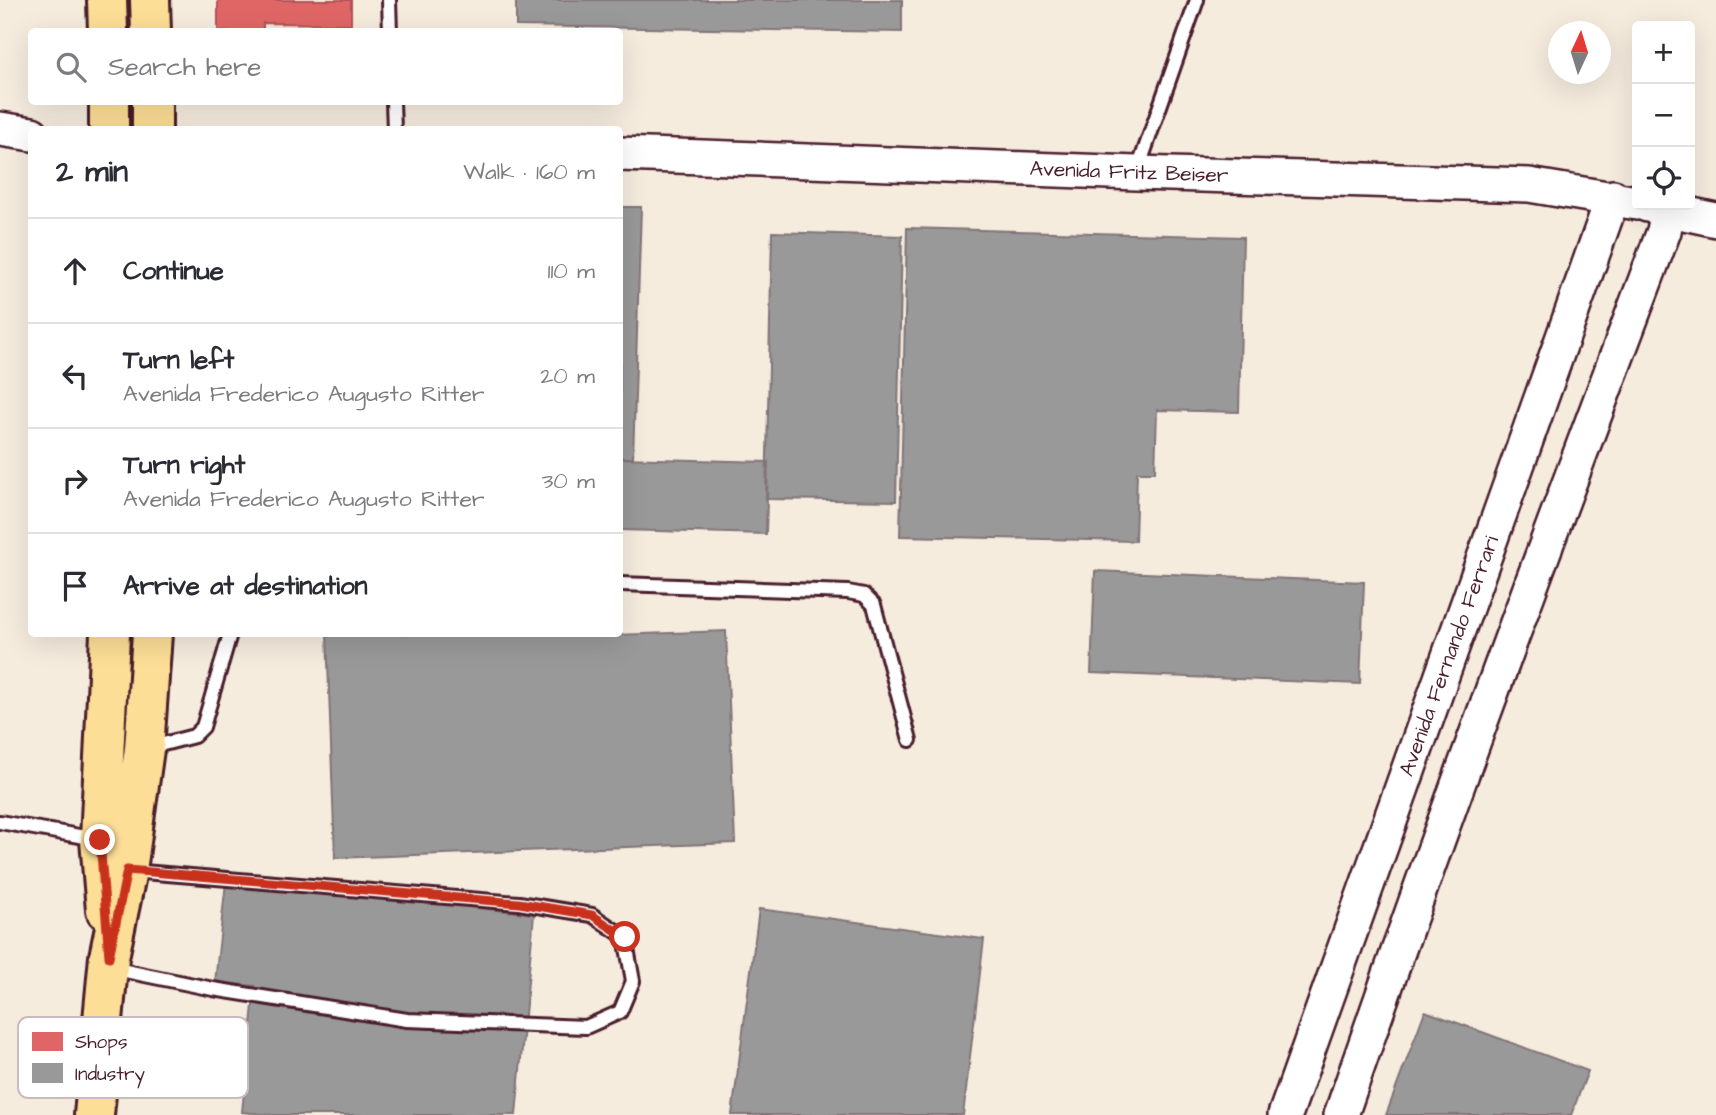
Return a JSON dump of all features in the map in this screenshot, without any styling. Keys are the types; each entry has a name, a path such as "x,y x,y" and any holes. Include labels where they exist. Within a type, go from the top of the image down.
{"main road":[{"path":"107,0 108,28"},
{"path":"150,0 151,28"},
{"path":"108,126 109,105"},
{"path":"152,105 152,126"},
{"path":"0,129 28,134"},
{"name":"Avenida Fritz Beiser","path":"623,153 1529,185 1632,202"},
{"name":"Avenida Fernando Ferrari","path":"1285,1115 1497,520 1638,210"},
{"path":"1341,1115 1391,968 1664,231 1646,210"},
{"name":"Avenida Fritz Beiser","path":"1669,210 1716,220"},
{"path":"1497,520 1548,539"},
{"path":"109,963 100,840 110,637"},
{"path":"104,1017 109,963 127,870 144,749 152,637"},
{"path":"1341,955 1391,968"}],"lane":[{"path":"388,0 390,28"},
{"path":"1137,173 1197,0"},
{"path":"393,105 394,126"},
{"path":"623,584 848,592 864,595 874,605 910,740"},
{"path":"144,749 194,736 203,727 229,637"},
{"path":"0,822 100,840"},
{"path":"109,963 213,989 407,1020 586,1027 620,1012 633,981 625,937 592,915 519,903 127,870"}],"building: Shops":[{"path":"218,0 351,0 351,24 263,23 263,28 218,28"}],"building: Industry":[{"path":"516,0 902,0 902,32 516,26"},
{"path":"623,207 641,207 633,458 623,458"},
{"path":"907,228 1243,237 1239,412 1157,410 1155,472 1137,472 1135,541 900,536"},
{"path":"772,232 902,236 896,501 766,499"},
{"path":"623,458 768,462 766,534 623,530"},
{"path":"1095,571 1364,582 1360,684 1091,673"},
{"path":"726,631 735,843 335,858 327,637 623,637 623,635"},
{"path":"226,882 534,914 516,1115 272,1115 242,1112 243,1098 248,1098 248,1054 255,986 215,982"},
{"path":"759,909 984,939 963,1115 732,1115"},
{"path":"1425,1011 1588,1071 1571,1115 1386,1115"}],"route":[{"path":"100,840 109,957 127,870 519,903 592,915 625,937"}]}
